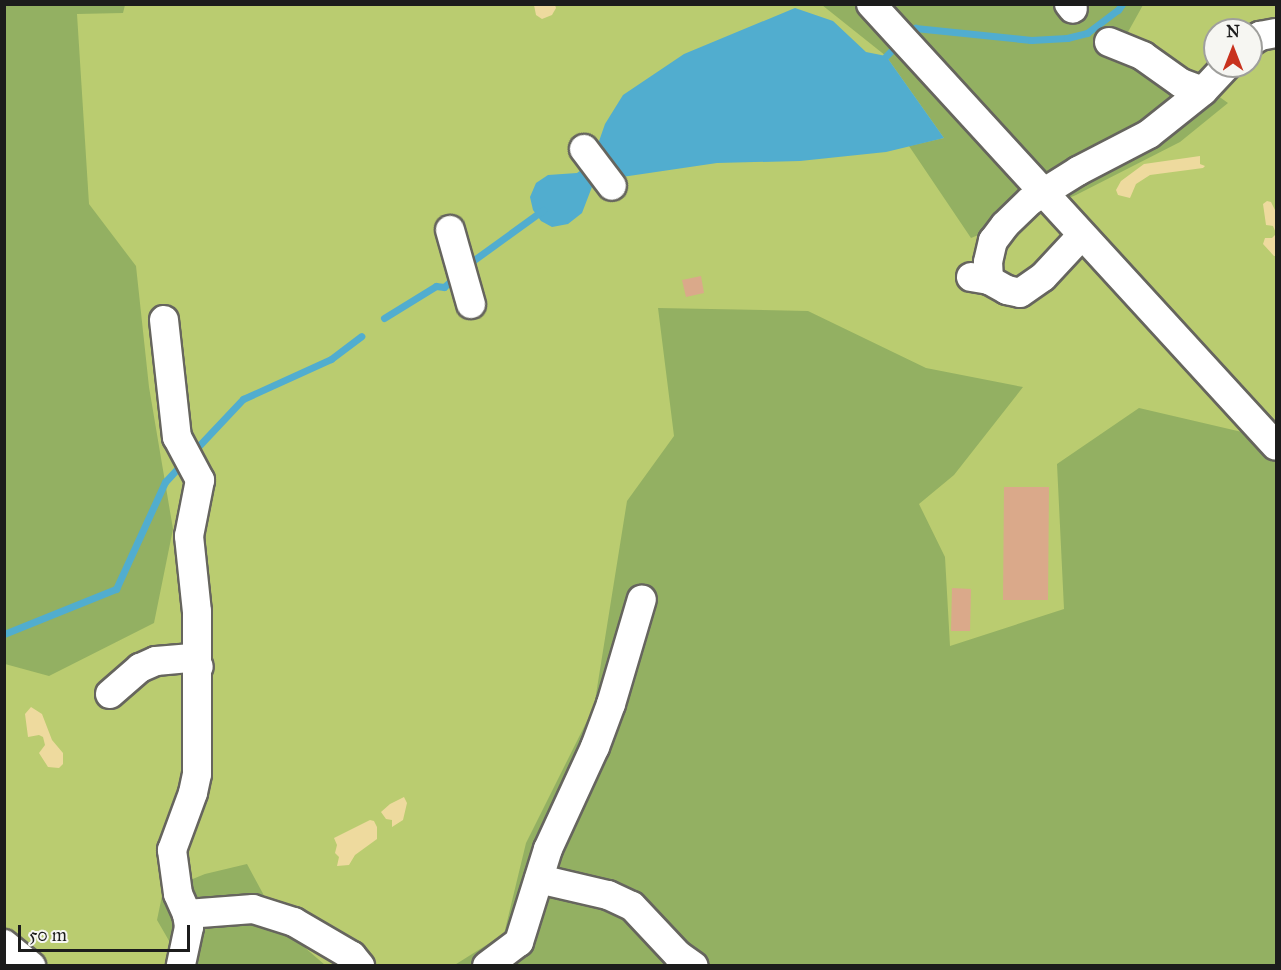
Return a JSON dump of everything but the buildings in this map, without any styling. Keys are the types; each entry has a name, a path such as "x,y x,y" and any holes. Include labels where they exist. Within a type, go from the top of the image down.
{"lane":[{"path":"871,4 1276,446"},
{"path":"1109,42 1143,56 1181,83 1203,91"},
{"path":"1082,235 1031,288 1020,293 980,278 988,262 993,242 1013,217 1030,201 1078,171 1149,134 1203,91 1215,78"},
{"path":"584,149 612,186"},
{"path":"452,241 469,299"},
{"path":"164,320 177,437 199,476 189,536 197,612 199,667 197,774 193,793 172,850 178,894 188,914 189,927 181,966"},
{"path":"487,966 519,942 548,849 599,736 626,658 642,599"},
{"path":"110,694 140,668 156,661 189,658 199,667"},
{"path":"538,879 608,895 632,906 678,955 694,966"},
{"path":"188,914 253,909 294,922 352,956 360,966"},
{"path":"4,944 31,966"}],"green space":[{"path":"4,5 125,5 123,13 77,14 89,204 136,266 149,387 173,529 154,623 49,676 5,664"},
{"path":"5,5 1276,5 1276,965 5,966"},
{"path":"822,5 1143,5 1128,32 1228,103 1180,142 1076,195 971,238 909,146 944,138 886,56"},
{"path":"658,308 808,311 926,368 1023,387 954,475 919,504 945,557 950,646 1064,609 1057,464 1139,408 1276,440 1276,965 453,966 504,934 526,843 594,707 627,501 674,436"},
{"path":"247,864 281,927 325,965 183,965 157,920 163,891 205,874"}],"sand":[{"path":"534,5 555,5 556,8 552,15 542,19 536,15"},
{"path":"1200,156 1200,164 1205,166 1203,168 1150,175 1136,184 1130,198 1118,195 1116,190 1121,181 1144,164"},
{"path":"1267,201 1271,202 1276,212 1276,233 1273,226 1266,225 1263,204"},
{"path":"1276,234 1276,256 1274,256 1263,244 1265,238 1272,238"},
{"path":"31,707 42,714 52,740 63,753 63,764 59,768 48,767 39,753 45,745 43,737 39,735 28,737 25,714"},
{"path":"404,797 407,803 403,820 392,827 392,820 386,819 381,812"},
{"path":"370,820 374,821 377,827 377,839 355,855 349,865 337,866 339,857 335,853 337,845 334,838"}],"water":[{"path":"795,8 833,21 866,52 886,56 944,138 886,152 800,161 717,163 622,177 598,144 605,124 623,95 684,54"},
{"path":"588,165 595,179 582,213 568,224 552,227 541,221 533,210 530,197 536,183 548,175 577,173"}],"waterway":[{"path":"907,35 915,28 1031,40 1067,38 1087,33 1118,10 1122,4"},
{"path":"886,56 899,43"},
{"path":"467,265 543,210"},
{"path":"384,318 436,286 444,287 455,277"},
{"path":"193,452 243,399 331,359 361,336"},
{"path":"4,634 116,589 165,482 183,463"}]}
